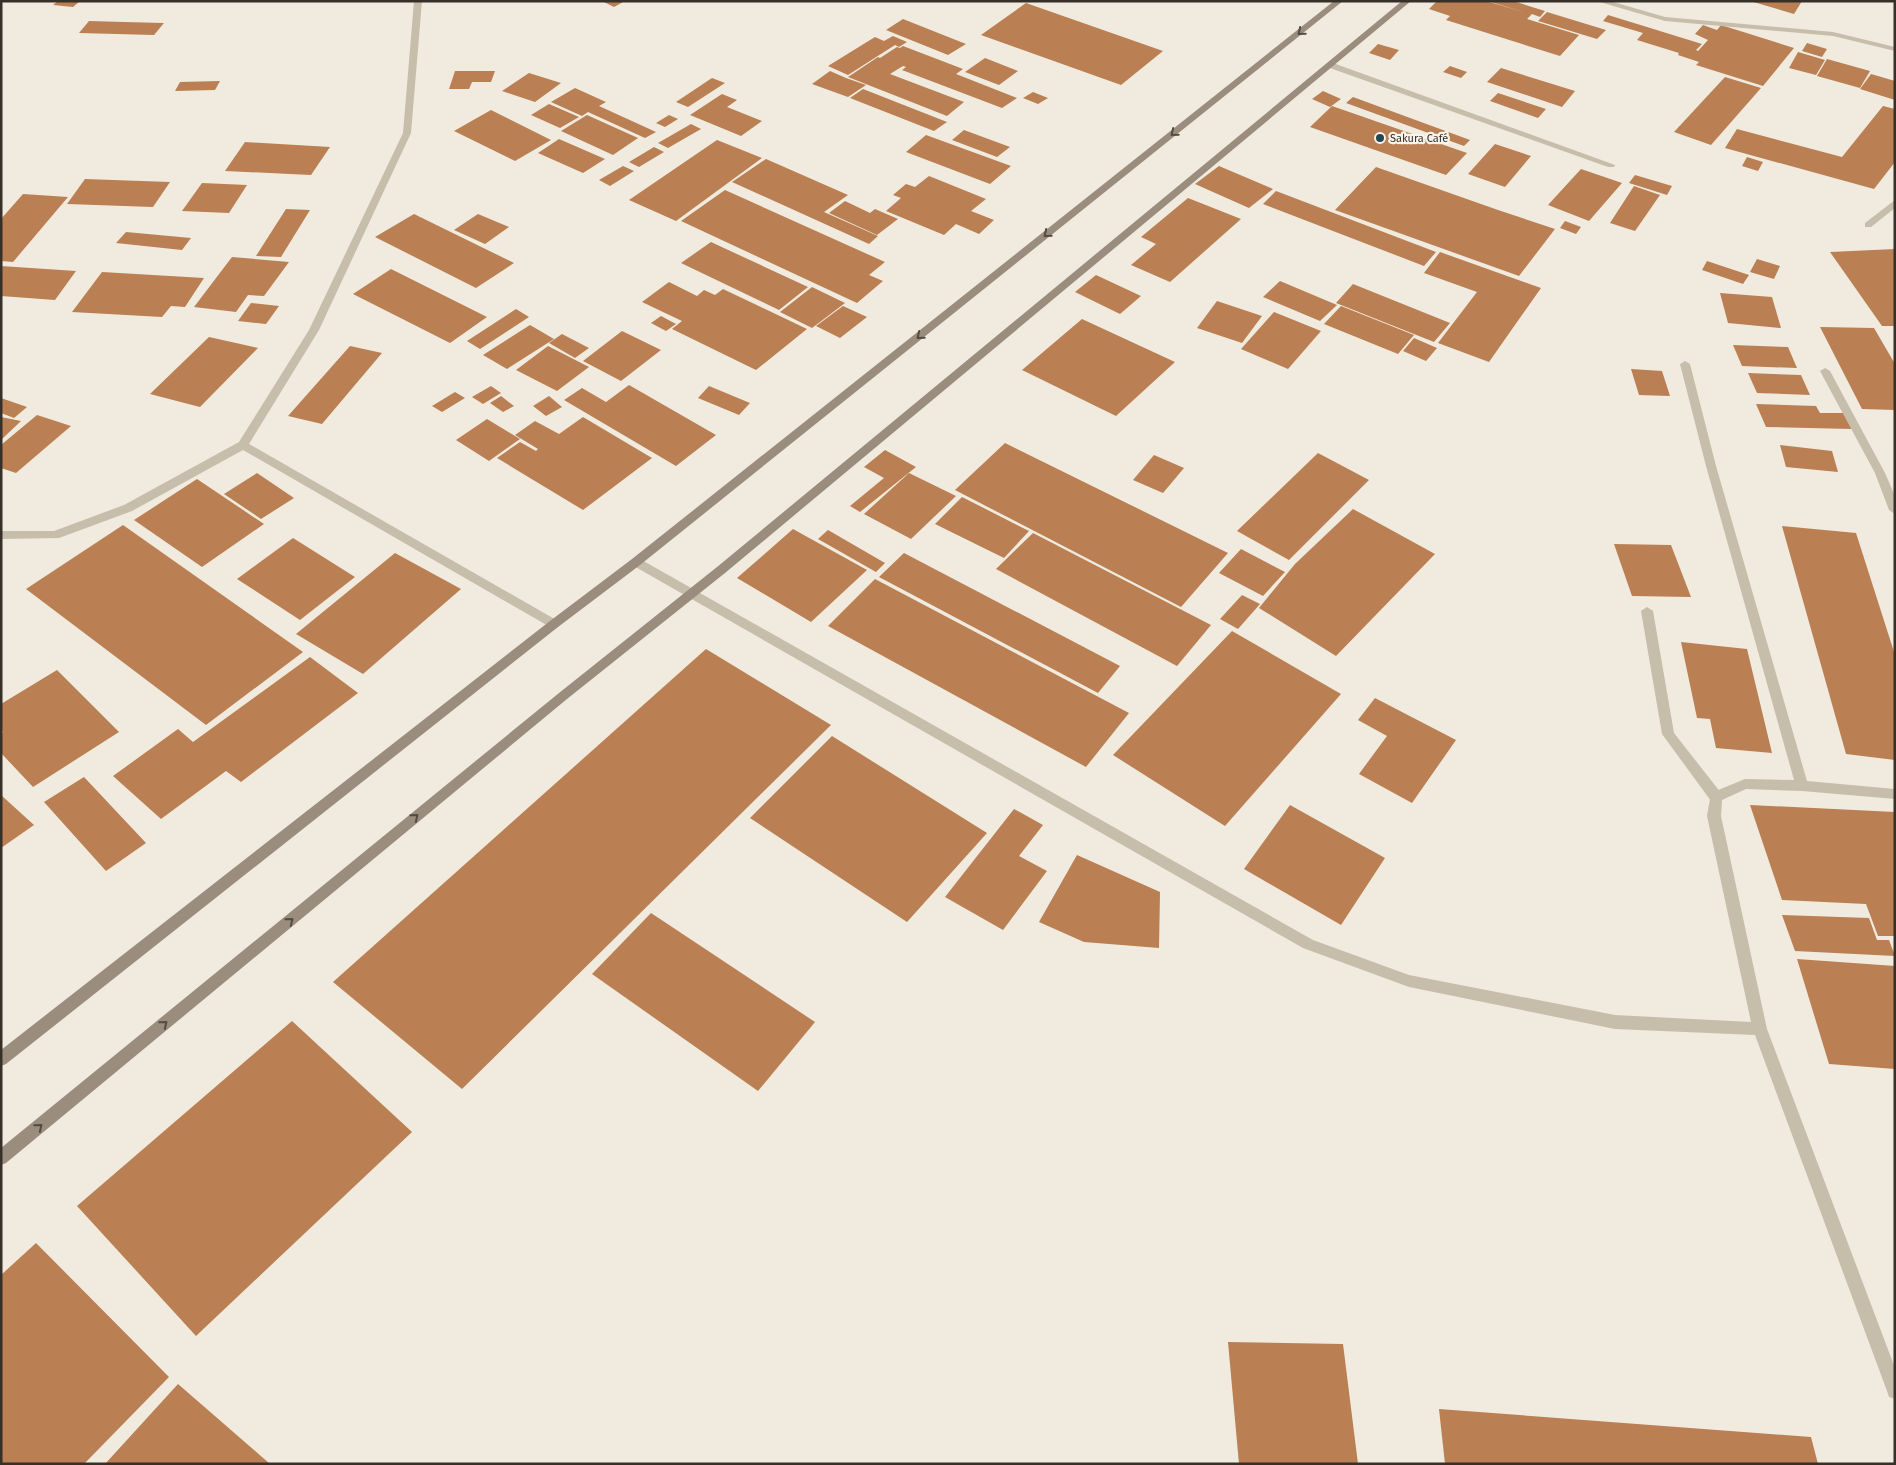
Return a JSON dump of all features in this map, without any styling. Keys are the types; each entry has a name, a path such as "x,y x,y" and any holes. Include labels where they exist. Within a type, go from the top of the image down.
{"main road":[{"path":"1,1059 554,624 636,562 1339,1"},
{"path":"1,1158 571,689 690,594 1407,1"}],"street":[{"path":"1,535 55,536 128,508 243,444 314,330 407,133 418,1"},
{"path":"1600,1 1665,20 1833,34 1895,48"},
{"path":"1330,65 1611,165"},
{"path":"1868,225 1895,203"},
{"path":"1685,364 1711,466 1802,786"},
{"path":"1825,371 1880,473 1895,510"},
{"path":"243,444 554,624"},
{"path":"636,562 1308,944 1409,981 1615,1022 1760,1029"},
{"path":"1647,611 1668,734 1716,797 1714,816 1760,1029 1895,1391"},
{"path":"1716,797 1745,784 1802,786 1895,794"}],"building":[{"path":"58,1 80,1 73,7 53,5"},
{"path":"602,1 625,1 614,7"},
{"path":"1437,1 1486,1 1530,14 1491,2 1513,1 1545,11 1540,17 1532,14 1527,19 1579,35 1560,56 1446,20 1450,16 1429,9"},
{"path":"1750,1 1802,1 1794,14"},
{"path":"1026,3 1163,51 1121,85 981,35"},
{"path":"1547,12 1606,30 1597,39 1538,21"},
{"path":"1608,15 1702,44 1696,50 1698,51 1708,40 1695,34 1703,25 1717,30 1721,25 1794,48 1763,86 1696,65 1699,62 1678,55 1679,53 1637,40 1643,33 1603,21"},
{"path":"903,19 966,44 948,55 886,30"},
{"path":"89,21 164,23 154,35 79,33"},
{"path":"893,36 907,42 899,47 895,45 848,75 828,66 875,37 884,41"},
{"path":"1807,43 1827,49 1822,57 1802,51"},
{"path":"1378,44 1399,50 1390,60 1369,53"},
{"path":"903,46 963,69 956,74 1017,98 1002,108 902,70 906,67 903,66 890,74 964,102 947,116 848,77 878,57 880,58 897,47"},
{"path":"1798,52 1825,60 1816,75 1789,68"},
{"path":"985,58 1018,71 999,85 965,72"},
{"path":"1827,59 1870,71 1860,88 1817,76"},
{"path":"1450,66 1467,72 1461,78 1443,72"},
{"path":"1501,68 1575,91 1562,107 1487,82"},
{"path":"455,71 495,71 491,82 472,82 469,89 449,89"},
{"path":"830,71 866,85 848,97 812,84"},
{"path":"529,73 561,83 535,102 502,91"},
{"path":"1871,74 1895,81 1895,100 1860,89"},
{"path":"1725,77 1761,88 1711,145 1674,132"},
{"path":"712,78 725,83 688,107 676,102"},
{"path":"220,81 215,90 175,91 180,82"},
{"path":"575,88 606,102 599,106 656,132 645,138 588,112 582,116 551,102"},
{"path":"863,89 947,122 934,131 850,98"},
{"path":"1323,91 1341,99 1330,107 1312,99"},
{"path":"1033,92 1048,98 1038,104 1023,98"},
{"path":"1498,93 1546,109 1538,118 1490,101"},
{"path":"722,94 737,100 727,107 762,121 741,136 690,115"},
{"path":"1353,97 1470,140 1464,146 1346,103"},
{"path":"549,104 579,117 560,128 531,115"},
{"path":"1332,106 1467,153 1446,175 1310,127"},
{"path":"1883,106 1895,109 1895,162 1874,189 1725,148 1737,129 1842,157"},
{"path":"491,110 551,140 515,161 454,131"},
{"path":"587,115 638,138 613,155 561,131"},
{"path":"669,115 678,119 665,127 656,123"},
{"path":"691,124 701,129 668,148 658,143"},
{"path":"964,130 1010,147 997,157 952,140"},
{"path":"926,135 1011,166 990,184 906,152"},
{"path":"559,139 605,159 583,173 538,153"},
{"path":"717,140 762,158 676,221 629,200"},
{"path":"245,142 330,147 311,175 225,171"},
{"path":"1495,144 1531,156 1505,187 1468,174"},
{"path":"654,147 664,152 639,167 629,162"},
{"path":"1747,157 1763,162 1758,171 1742,166"},
{"path":"766,159 848,195 824,212 878,236 869,244 732,182"},
{"path":"623,166 634,171 610,186 599,180"},
{"path":"1219,166 1273,189 1249,208 1195,184"},
{"path":"1376,167 1555,229 1519,276 1335,210"},
{"path":"1581,169 1622,183 1589,221 1548,205"},
{"path":"1635,175 1672,186 1667,195 1629,183"},
{"path":"929,176 986,199 971,211 994,220 979,234 956,224 944,235 886,211 901,198 893,195 906,184 915,187"},
{"path":"85,179 170,182 153,207 67,204"},
{"path":"202,183 247,185 229,213 182,211"},
{"path":"1634,186 1660,195 1635,231 1610,223"},
{"path":"725,190 885,262 869,275 883,281 857,303 681,221"},
{"path":"1276,191 1436,252 1424,266 1263,204"},
{"path":"23,194 68,197 13,262 1,261 1,219"},
{"path":"1188,198 1241,219 1170,282 1131,265 1156,244 1141,237"},
{"path":"845,201 870,213 875,209 898,219 877,235 829,213"},
{"path":"286,209 310,210 281,257 256,256"},
{"path":"414,214 514,263 476,288 375,237"},
{"path":"478,214 509,227 485,244 454,230"},
{"path":"1565,221 1581,227 1576,234 1560,228"},
{"path":"126,232 191,238 182,250 116,243"},
{"path":"711,242 808,287 779,310 681,263"},
{"path":"1895,249 1895,326 1882,326 1830,252"},
{"path":"1440,252 1541,288 1489,362 1438,343 1477,292 1424,273"},
{"path":"232,257 289,262 264,296 248,295 236,312 194,307"},
{"path":"1757,259 1780,266 1774,279 1750,272"},
{"path":"1707,261 1749,275 1743,284 1702,270"},
{"path":"1,266 76,271 55,300 1,296"},
{"path":"391,269 487,317 450,343 353,294"},
{"path":"102,272 204,278 185,307 171,306 162,317 72,312"},
{"path":"1096,275 1141,296 1120,314 1075,292"},
{"path":"1280,281 1337,305 1320,321 1263,297"},
{"path":"669,282 697,296 704,290 715,295 723,289 807,329 756,370 672,329 682,321 642,302"},
{"path":"1353,284 1450,323 1434,342 1336,303"},
{"path":"812,287 845,303 812,328 780,312"},
{"path":"1720,293 1772,297 1781,328 1728,323"},
{"path":"1217,301 1262,316 1242,343 1197,328"},
{"path":"251,303 279,306 266,324 238,321"},
{"path":"843,306 867,317 840,338 816,326"},
{"path":"1341,306 1414,335 1398,354 1324,324"},
{"path":"516,309 529,317 480,349 467,341"},
{"path":"1274,312 1321,331 1288,369 1241,349"},
{"path":"661,316 676,324 666,331 651,323"},
{"path":"1082,319 1175,362 1116,416 1022,370"},
{"path":"530,325 554,339 507,369 483,355"},
{"path":"1820,327 1874,328 1895,364 1895,410 1862,409"},
{"path":"622,331 661,350 621,381 583,361"},
{"path":"562,334 589,348 575,358 549,343"},
{"path":"209,337 258,348 200,407 150,394"},
{"path":"1414,338 1437,348 1426,361 1403,351"},
{"path":"1733,345 1788,347 1797,368 1742,366"},
{"path":"350,346 382,353 322,424 288,416"},
{"path":"548,346 589,367 557,391 516,370"},
{"path":"1631,369 1662,371 1670,396 1639,395"},
{"path":"1748,373 1801,375 1810,395 1757,393"},
{"path":"629,385 716,435 676,466 564,400 582,388 606,402"},
{"path":"491,386 501,393 483,404 472,397"},
{"path":"709,386 750,403 739,415 698,398"},
{"path":"455,392 465,398 442,412 432,406"},
{"path":"501,396 514,406 503,412 490,403"},
{"path":"549,396 562,407 546,416 533,406"},
{"path":"1,398 27,407 14,418 1,413"},
{"path":"1756,404 1816,406 1820,413 1844,413 1852,429 1766,427"},
{"path":"37,415 71,426 16,473 1,468 1,445"},
{"path":"1,417 21,421 1,440"},
{"path":"583,417 652,458 583,510 497,458 520,442 536,451 538,449 515,435 535,421 559,434"},
{"path":"487,419 520,439 489,461 456,440"},
{"path":"1005,443 1228,553 1181,607 955,490"},
{"path":"1780,445 1832,451 1838,472 1786,467"},
{"path":"885,450 916,467 860,512 850,506 884,478 864,467"},
{"path":"1318,453 1369,480 1289,560 1237,531"},
{"path":"1154,455 1184,468 1163,493 1133,480"},
{"path":"257,473 294,498 261,519 224,494"},
{"path":"909,473 956,496 911,539 864,514"},
{"path":"197,479 264,524 202,567 134,520"},
{"path":"962,497 1029,531 1004,558 935,524"},
{"path":"1353,509 1435,554 1336,656 1259,608 1295,564"},
{"path":"123,525 303,652 206,725 26,589"},
{"path":"1782,526 1856,533 1895,655 1895,760 1846,754"},
{"path":"793,529 867,570 811,622 737,578"},
{"path":"828,530 885,563 876,572 818,539"},
{"path":"1033,533 1211,625 1177,666 996,569"},
{"path":"293,538 355,577 300,620 237,579"},
{"path":"1614,544 1671,545 1691,597 1632,596"},
{"path":"1241,549 1285,572 1263,596 1219,573"},
{"path":"395,553 461,589 363,674 296,634"},
{"path":"904,553 1120,666 1098,693 879,577"},
{"path":"875,579 1129,713 1086,767 828,626"},
{"path":"1242,595 1260,604 1238,629 1220,619"},
{"path":"1232,631 1341,694 1225,826 1113,755"},
{"path":"1681,642 1747,649 1772,753 1716,748 1710,719 1697,718"},
{"path":"706,649 831,725 462,1089 333,982"},
{"path":"310,657 358,693 241,782 226,771 161,819 113,776 178,729 193,742"},
{"path":"57,670 119,732 33,787 1,753 1,734 3,732 1,730 1,704"},
{"path":"1375,698 1456,740 1412,803 1359,774 1387,736 1358,720"},
{"path":"832,736 987,833 907,922 750,818"},
{"path":"84,777 146,843 106,871 44,802"},
{"path":"1,795 34,825 1,848"},
{"path":"1290,805 1385,858 1341,925 1244,869"},
{"path":"1750,805 1895,812 1895,936 1878,936 1866,904 1782,900"},
{"path":"1014,809 1043,825 1019,856 1047,871 1003,930 945,897"},
{"path":"1077,855 1160,892 1159,948 1084,942 1039,922"},
{"path":"651,913 815,1022 758,1091 592,974"},
{"path":"1782,915 1869,918 1877,940 1889,940 1895,956 1795,951"},
{"path":"1797,959 1895,966 1895,1069 1829,1064"},
{"path":"292,1021 412,1132 196,1336 77,1206"},
{"path":"36,1243 169,1377 84,1464 1,1464 1,1275"},
{"path":"1228,1342 1343,1344 1358,1464 1239,1464"},
{"path":"178,1384 270,1464 105,1464"},
{"path":"1439,1409 1811,1437 1818,1464 1445,1464"}],"place":[{"name":"Sakura Café","path":"1380,138"}]}
